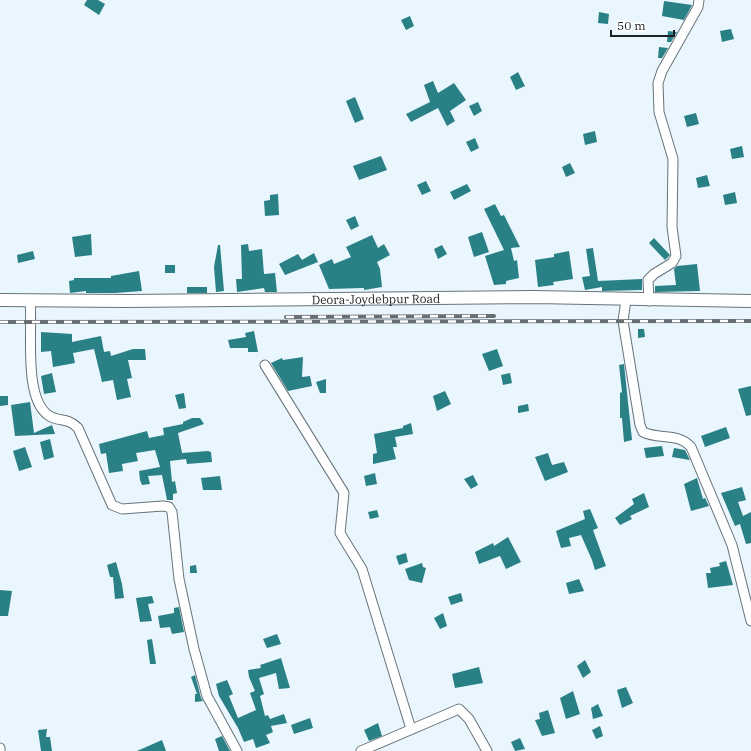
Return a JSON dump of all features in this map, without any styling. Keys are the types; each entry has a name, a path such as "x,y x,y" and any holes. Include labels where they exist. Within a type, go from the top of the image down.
{"street":[{"path":"649,301 648,280 654,274 672,263 676,256 672,227 673,159 659,112 658,83 662,71 698,7 699,0"},
{"name":"Deora-Joydebpur Road","path":"0,300 534,297 649,301 751,301"},
{"path":"626,300 624,321 640,425 643,432 649,436 679,438 686,441 691,447 732,545 751,621"},
{"path":"30,301 32,317 31,374 35,394 39,404 47,415 72,422 78,428 112,505 122,509 163,506 169,507 172,512 179,579 194,649 207,696 237,751"},
{"path":"265,366 344,493 340,533 362,569 411,729"},
{"path":"361,751 400,736 411,729 459,709 469,719 486,751"}],"building":[{"path":"87,0 98,0 105,4 99,15 84,5"},
{"path":"664,1 692,5 684,20 662,16"},
{"path":"599,12 609,14 608,24 598,23"},
{"path":"410,16 414,26 406,30 401,20"},
{"path":"731,29 734,39 722,42 720,31"},
{"path":"668,31 677,32 671,42 667,42"},
{"path":"659,47 668,48 662,58 658,58"},
{"path":"518,72 525,86 516,90 510,77"},
{"path":"433,81 438,93 454,83 466,100 450,111 455,121 447,126 438,108 411,122 406,114 430,102 424,85"},
{"path":"355,97 364,119 355,123 346,101"},
{"path":"478,102 482,111 474,116 469,106"},
{"path":"696,113 699,124 687,127 684,116"},
{"path":"595,131 597,142 585,145 583,134"},
{"path":"475,138 479,148 471,152 466,142"},
{"path":"742,146 744,157 732,159 730,149"},
{"path":"381,156 387,170 359,180 353,166"},
{"path":"570,163 575,173 566,177 562,167"},
{"path":"707,175 710,186 698,188 696,178"},
{"path":"426,181 431,191 422,195 417,185"},
{"path":"467,184 471,191 454,200 450,192"},
{"path":"735,192 737,203 725,205 723,195"},
{"path":"278,194 279,215 265,216 264,201 270,200 270,195"},
{"path":"495,204 501,216 504,215 520,247 511,248 514,261 517,260 519,278 506,281 506,284 494,285 485,256 504,250 484,209"},
{"path":"355,216 359,226 351,230 346,220"},
{"path":"482,232 489,252 474,257 468,237"},
{"path":"91,234 92,255 75,257 72,237"},
{"path":"372,235 378,248 384,244 390,255 377,262 380,269 382,287 364,290 364,288 329,289 319,265 332,259 334,264 351,257 346,247"},
{"path":"654,238 670,255 665,260 649,243"},
{"path":"248,244 249,251 262,249 264,274 275,273 277,292 265,292 264,288 237,292 236,279 242,279 241,245"},
{"path":"218,245 220,245 224,291 216,292 214,267"},
{"path":"442,245 447,254 438,259 434,249"},
{"path":"593,248 598,281 642,279 642,290 602,291 602,287 585,290 582,277 590,276 586,249"},
{"path":"33,251 35,259 18,263 17,255"},
{"path":"569,251 573,279 553,282 554,285 538,287 535,260 554,257 554,254"},
{"path":"314,253 318,262 285,275 279,264 298,254 302,260"},
{"path":"697,264 700,291 655,292 655,286 676,285 674,269 677,266"},
{"path":"165,265 175,265 175,273 165,273"},
{"path":"139,271 142,291 86,293 86,291 70,293 69,281 74,280 74,278 111,278 111,276"},
{"path":"187,287 207,287 207,293 187,293"},
{"path":"638,329 644,329 645,337 638,338"},
{"path":"254,331 258,352 248,352 248,348 230,348 228,340 246,337 245,333"},
{"path":"41,332 72,334 72,342 101,336 104,352 110,351 111,356 133,349 145,349 146,360 128,360 132,378 127,379 131,397 117,400 113,380 102,382 94,349 73,353 75,363 53,367 51,351 41,352"},
{"path":"497,349 503,366 489,371 482,354"},
{"path":"303,357 302,377 310,376 312,386 288,391 271,363 282,358 283,360"},
{"path":"624,364 632,440 624,442 622,418 620,418 620,393 622,392 619,365"},
{"path":"52,373 56,392 44,394 41,376"},
{"path":"510,373 512,383 503,385 501,375"},
{"path":"326,379 326,393 320,393 316,382"},
{"path":"751,386 751,415 746,416 738,389"},
{"path":"445,391 451,404 437,411 433,396"},
{"path":"184,393 186,408 179,409 175,395"},
{"path":"0,396 8,396 8,405 0,406"},
{"path":"30,402 34,433 52,425 55,434 15,436 11,405"},
{"path":"528,404 529,411 518,413 518,406"},
{"path":"192,418 200,418 204,424 178,433 182,453 208,451 211,452 212,462 187,464 186,459 170,461 172,482 175,481 177,493 173,494 173,500 167,500 162,475 148,476 150,484 142,485 140,480 139,471 160,467 155,450 136,453 138,461 122,464 123,471 109,473 106,453 101,454 99,444 147,431 149,438 164,435 163,428 183,424 183,422"},
{"path":"411,423 413,434 395,437 397,447 393,447 396,459 373,464 373,454 377,453 374,434 403,428 403,426"},
{"path":"726,427 730,438 705,447 701,436"},
{"path":"50,439 54,457 44,460 40,442"},
{"path":"662,446 664,456 646,458 644,448"},
{"path":"25,447 32,467 19,471 13,451"},
{"path":"674,448 685,450 690,460 672,457"},
{"path":"548,453 552,465 564,462 568,472 545,481 535,457"},
{"path":"375,473 377,484 366,486 364,476"},
{"path":"473,475 478,485 471,489 464,479"},
{"path":"220,476 222,490 203,490 201,478"},
{"path":"697,478 703,499 705,498 709,506 691,511 684,484"},
{"path":"742,487 746,500 738,502 743,516 751,512 751,543 746,544 740,524 735,526 721,493"},
{"path":"644,493 649,507 630,516 632,519 620,525 615,518 634,504 632,499"},
{"path":"590,509 598,528 593,530 606,566 595,570 581,535 569,538 571,546 561,548 556,531 585,519 583,511"},
{"path":"377,510 379,517 370,519 368,512"},
{"path":"508,537 521,562 506,569 500,556 479,564 475,552 493,543 494,546"},
{"path":"406,553 408,562 399,565 396,556"},
{"path":"726,561 733,585 708,588 706,573 711,573 710,568 720,566 719,563"},
{"path":"116,562 124,598 115,599 113,577 110,577 107,565"},
{"path":"422,563 423,567 426,568 422,583 409,580 405,569"},
{"path":"196,565 197,573 190,573 190,566"},
{"path":"579,579 584,591 569,594 566,583"},
{"path":"0,590 12,591 8,616 0,616"},
{"path":"461,593 463,601 451,605 448,597"},
{"path":"152,596 154,603 148,604 152,621 140,622 136,598"},
{"path":"179,607 184,632 172,634 170,627 160,628 158,616 174,613 174,608"},
{"path":"443,613 447,626 440,629 434,618"},
{"path":"277,634 281,644 267,648 263,639"},
{"path":"152,639 156,664 150,664 147,640"},
{"path":"281,658 290,688 279,689 276,673 259,678 264,694 260,696 265,716 268,715 270,719 284,714 287,723 271,726 273,732 266,735 270,743 256,748 253,739 244,742 238,728 219,696 216,684 227,680 233,694 229,696 238,718 256,710 250,693 255,691 249,677 248,670 261,668 260,665"},
{"path":"585,660 591,672 583,678 577,666"},
{"path":"479,667 483,683 455,688 452,674"},
{"path":"195,675 203,701 195,702 195,694 197,694 191,677"},
{"path":"626,687 633,703 622,708 617,690"},
{"path":"573,691 580,714 566,719 560,698"},
{"path":"598,704 603,716 593,719 591,708"},
{"path":"548,710 555,733 542,736 535,720 540,719 539,713"},
{"path":"310,718 313,728 294,734 291,725"},
{"path":"378,723 382,736 369,741 364,730"},
{"path":"600,726 603,736 596,739 592,730"},
{"path":"47,729 46,737 50,737 52,751 41,751 38,730"},
{"path":"222,736 230,751 219,751 215,739"},
{"path":"520,738 525,749 515,751 511,742"},
{"path":"162,740 166,751 137,751"}],"railway":[{"path":"286,317 494,316"},
{"path":"0,322 751,321"}]}
